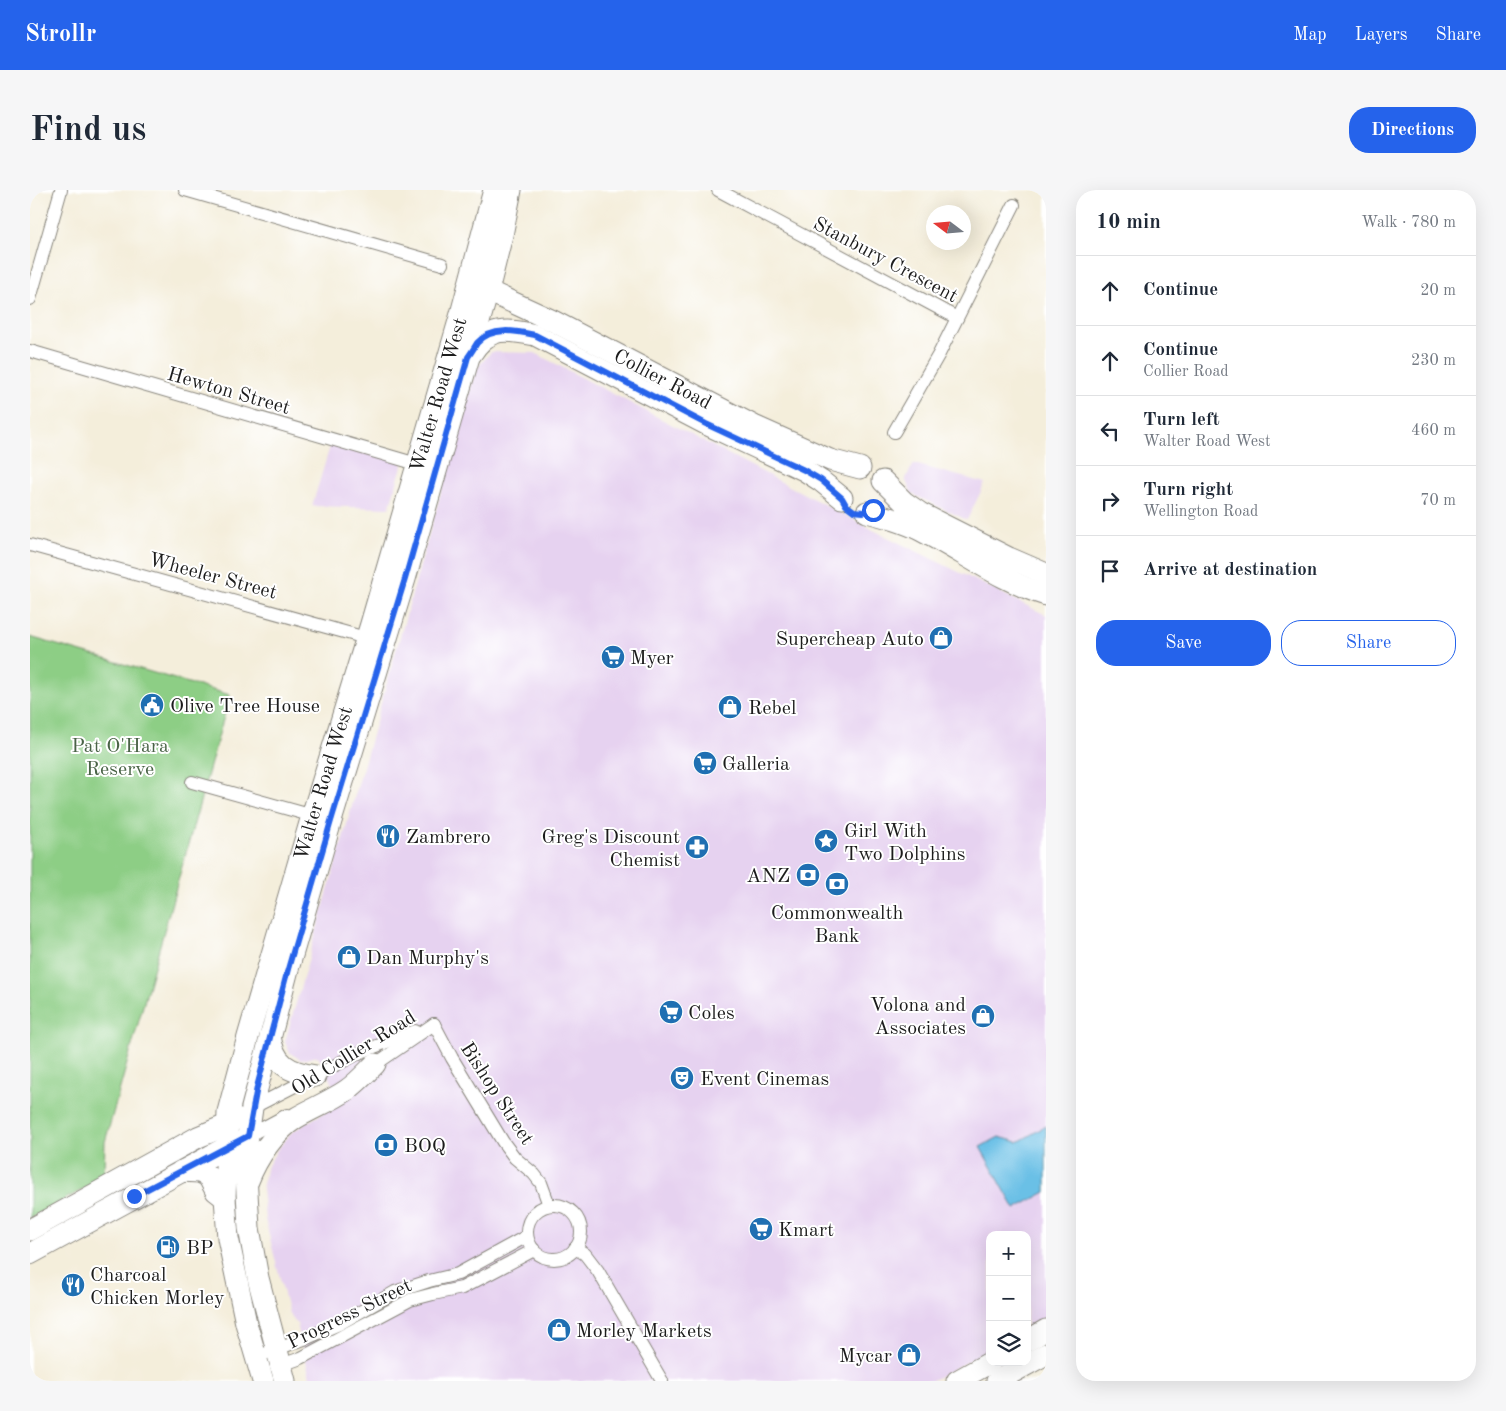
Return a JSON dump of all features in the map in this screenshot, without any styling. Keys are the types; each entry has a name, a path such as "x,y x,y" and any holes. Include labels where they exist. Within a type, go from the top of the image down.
{"main road":[{"name":"Walter Road West","path":"270,1368 246,1324 228,1238 225,1198 228,1112 236,1080 468,357 476,294 494,190"},
{"name":"Walter Road West","path":"376,641 417,464 476,294 502,235 511,190"},
{"name":"Collier Road","path":"476,294 535,335 706,424 804,470 821,480 842,498"},
{"name":"Collier Road","path":"476,294 553,321 754,426 830,460 860,468"},
{"name":"Collier Road","path":"468,357 478,342 491,334 512,330 535,335"},
{"path":"1046,574 1009,558 920,513 904,502 873,470 860,468 854,470 844,479 840,491 842,498 846,505 854,511 867,512 900,521 921,530 1001,576 1046,595"},
{"path":"867,512 873,510 883,500 885,494 883,481"},
{"name":"Walter Road West","path":"270,1368 249,1228 245,1157 252,1108 321,819"},
{"path":"270,1035 272,1048 278,1059 288,1069 300,1074 315,1076"},
{"path":"246,1184 254,1165 286,1126 294,1119 347,1090 375,1064"},
{"path":"30,1230 198,1137 227,1124 252,1108"},
{"path":"30,1254 248,1136"},
{"path":"181,1172 199,1172 208,1176 216,1191 225,1198"},
{"path":"1031,1338 1046,1330"},
{"path":"997,1381 1046,1354"},
{"path":"957,1381 986,1365"}],"street":[{"path":"30,299 61,190"},
{"path":"185,190 442,264"},
{"name":"Stanbury Crescent","path":"718,190 958,318"},
{"path":"894,432 939,354 1014,205"},
{"name":"Hewton Street","path":"30,351 417,464"},
{"name":"Wheeler Street","path":"30,545 376,641"},
{"path":"192,782 321,819"},
{"name":"Old Collier Road","path":"248,1136 375,1064 434,1024"},
{"name":"Old Collier Road","path":"252,1108 359,1053 434,1024"},
{"name":"Bishop Street","path":"434,1024 452,1058 503,1142 515,1158 534,1174 541,1183 549,1205"},
{"path":"549,1205 562,1206 569,1210 578,1221 579,1241 571,1252 559,1258 551,1258 539,1254 534,1250 527,1236 529,1219 536,1211 549,1205"},
{"name":"Progress Street","path":"270,1368 308,1338 395,1292 458,1274 527,1236"},
{"path":"575,1248 585,1254 598,1271 662,1381"},
{"name":"Progress Street","path":"270,1368 301,1358 410,1300 462,1288 534,1250"}],"shaded area":[{"name":"Galleria","path":"491,352 535,353 875,531 1046,615 1046,1317 1031,1325 1031,1231 986,1231 986,1351 931,1381 311,1381 297,1324 289,1314 265,1219 262,1189 266,1169 277,1150 292,1132 341,1102 318,1056 301,1060 290,1053 285,1042 476,369"},
{"path":"332,440 404,460 389,508 312,506"},
{"path":"914,464 985,483 967,520 912,494 905,479"}],"green space":[{"name":"Pat O'Hara Reserve","path":"30,637 230,695 105,1142 104,1173 97,1182 30,1218"}],"water":[{"path":"1046,1126 1046,1192 1015,1209 980,1147 999,1137 1018,1142"}],"place":[{"name":"Supercheap Auto","path":"941,638"},
{"name":"Myer","path":"613,657"},
{"name":"Olive Tree House","path":"152,705"},
{"name":"Rebel","path":"730,707"},
{"name":"Galleria","path":"705,763"},
{"name":"Zambrero","path":"388,836"},
{"name":"Girl With Two Dolphins","path":"826,841"},
{"name":"Greg's Discount Chemist","path":"697,847"},
{"name":"ANZ","path":"808,875"},
{"name":"Commonwealth Bank","path":"837,884"},
{"name":"Dan Murphy's","path":"349,957"},
{"name":"Coles","path":"671,1012"},
{"name":"Volona and Associates","path":"983,1016"},
{"name":"Event Cinemas","path":"682,1078"},
{"name":"BOQ","path":"386,1145"},
{"name":"Kmart","path":"761,1229"},
{"name":"BP","path":"168,1247"},
{"name":"Charcoal Chicken Morley","path":"73,1285"},
{"name":"Morley Markets","path":"559,1330"},
{"name":"Mycar","path":"909,1355"}],"route":[{"path":"134,1196 248,1136 252,1108 288,969 405,579 468,357 478,342 491,334 512,330 535,335 706,424 804,470 821,480 854,511 867,512 873,510"}]}
